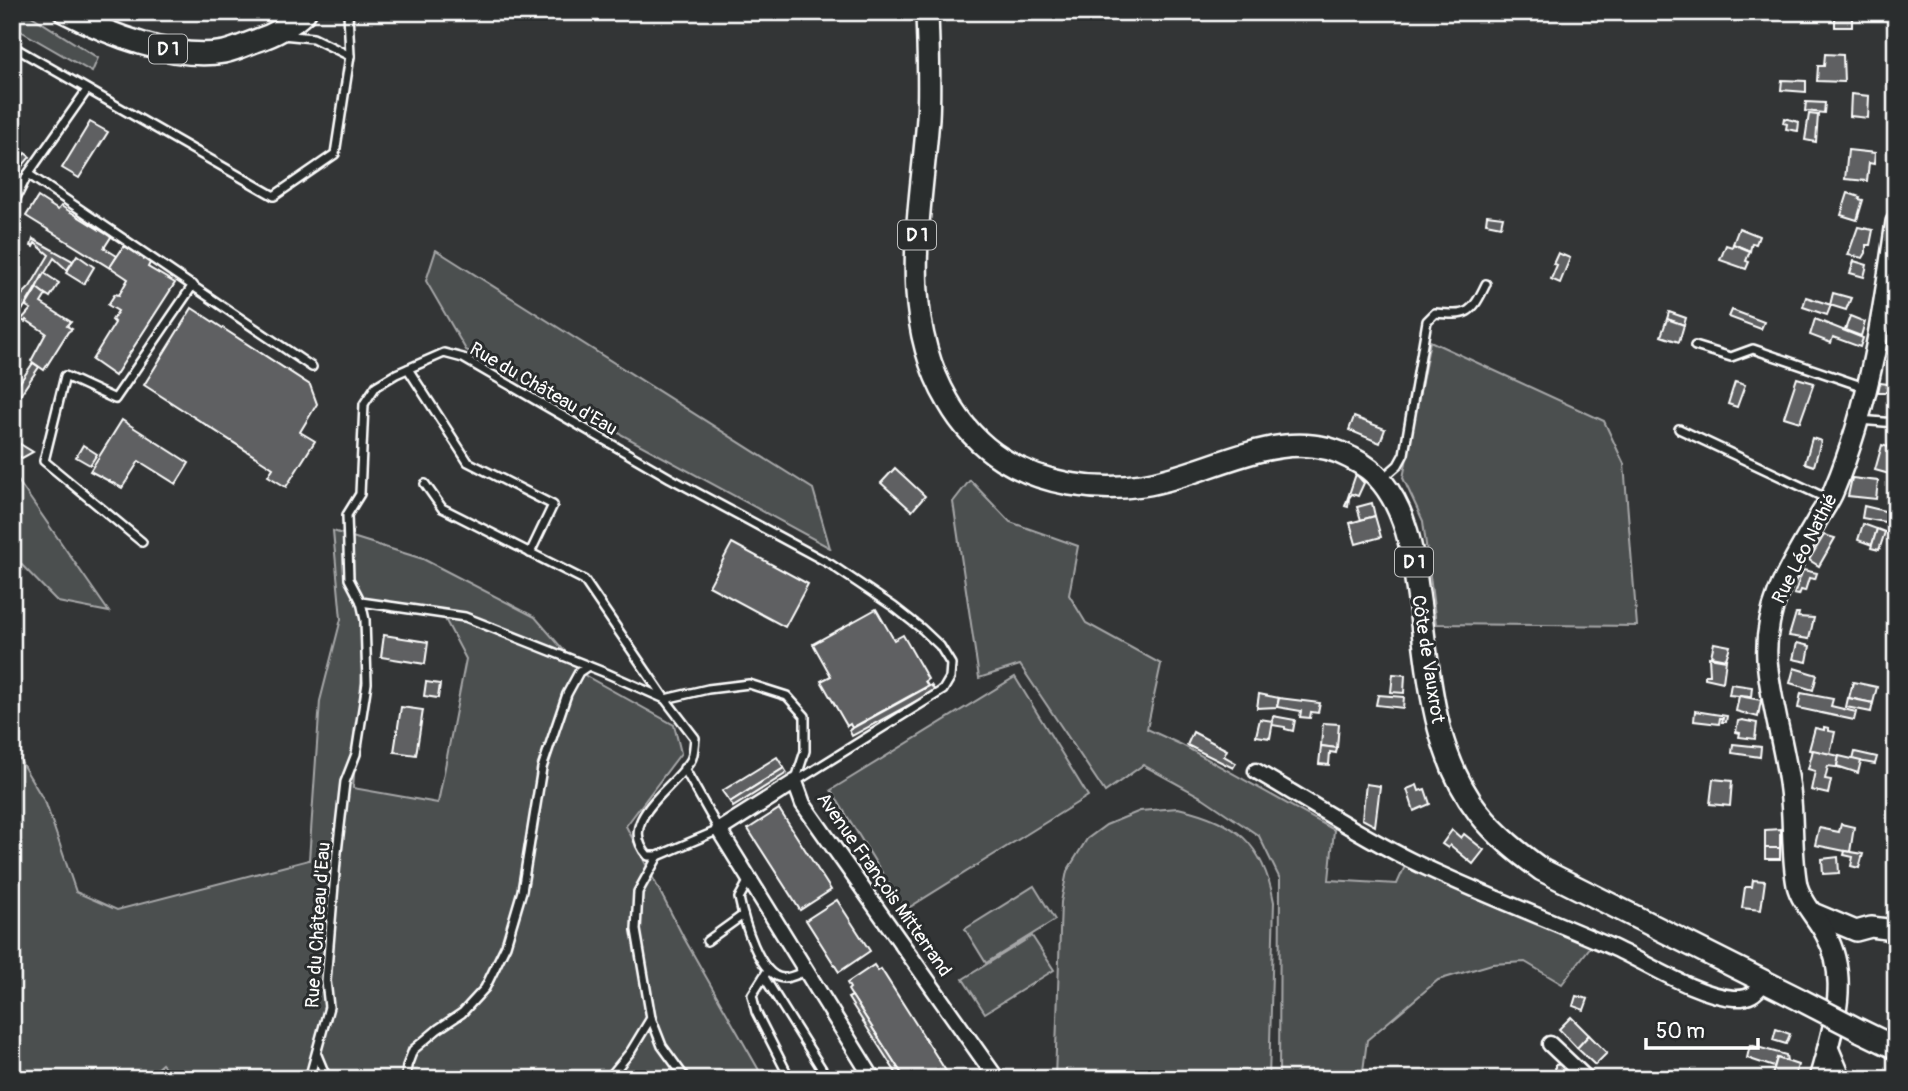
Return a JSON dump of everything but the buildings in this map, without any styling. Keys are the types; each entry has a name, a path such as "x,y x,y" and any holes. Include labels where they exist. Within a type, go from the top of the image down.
{"main road":[{"name":"D 1","path":"65,12 143,43 188,52 225,52 274,35 305,12"},
{"name":"Côte de Vauxrot","path":"927,12 928,114 916,246 915,290 924,342 933,372 952,408 979,441 999,457 1026,471 1082,486 1142,485 1292,444 1334,450 1360,463 1381,480 1403,516 1415,568 1430,685 1439,730 1459,782 1479,814 1504,840 1542,870 1764,982"},
{"name":"Rue Léo Nathié","path":"1836,957 1828,937 1798,889 1790,791 1768,661 1767,631 1772,606 1788,571 1829,499 1858,419 1884,313 1895,229"},
{"path":"1813,914 1856,931 1871,927 1896,933"},
{"path":"1818,1079 1836,1014 1839,986 1836,957 1856,931"},
{"name":"D 1","path":"1764,982 1896,1048"},
{"path":"1828,1048 1841,1079"}],"street":[{"path":"1256,771 1410,860 1488,897 1611,947 1702,990 1731,998 1742,998 1753,996 1764,982"},
{"name":"Avenue François Mitterrand","path":"719,831 795,782 803,804 997,1079"},
{"path":"719,831 873,1079"},
{"path":"1550,1044 1587,1079"}],"lane":[{"path":"12,47 274,197 335,155 350,57 348,12"},
{"path":"274,35 313,38 350,57"},
{"path":"12,206 28,174 88,90"},
{"path":"28,174 312,367"},
{"path":"1381,480 1398,465 1404,454 1427,321 1435,313 1462,315 1474,309 1486,284"},
{"path":"142,542 44,461 65,376 115,399 193,285"},
{"path":"1695,346 1731,356 1752,349 1867,388"},
{"name":"Rue du Château d'Eau","path":"309,1079 329,1007 326,981 345,782 356,754 368,683 365,620 361,602 349,579 347,515 360,494 364,404 376,386 444,353 463,358 670,478 830,565 913,621 940,646 951,664 950,678 943,690 795,782"},
{"path":"408,369 468,462 553,505 530,553"},
{"path":"1858,419 1896,423"},
{"path":"1679,429 1829,499"},
{"path":"425,484 442,508 584,580 665,699 695,738 692,759 684,768 640,822 636,836 648,856 658,856 719,831 684,768"},
{"path":"361,602 465,617 665,699 708,689 749,684 787,696 805,716 805,751 795,782"},
{"path":"407,1079 407,1066 413,1050 462,1013 485,988 506,945 522,891 542,768 567,694 579,673 588,666"},
{"path":"658,856 638,891 636,930 651,1018 662,1046 687,1079"},
{"path":"749,880 739,898 743,915 766,973 825,1074 825,1079"},
{"path":"707,941 743,915"},
{"path":"766,973 785,978 806,971"},
{"path":"766,973 752,995 756,1012 790,1079"},
{"path":"608,1079 631,1051 651,1018"},
{"path":"316,1055 327,1079"}],"shaded area":[{"path":"12,12 25,12 98,58 92,72 12,26"},
{"path":"436,250 813,489 830,548 466,350 426,281"},
{"path":"1430,341 1604,421 1624,464 1637,626 1436,624 1423,521 1403,478"},
{"path":"12,472 109,612 58,602 12,555"},
{"path":"970,480 1010,522 1078,546 1069,595 1086,623 1161,664 1147,729 1182,745 1334,830 1329,880 1397,884 1405,866 1591,946 1562,984 1525,962 1492,964 1438,980 1367,1040 1362,1079 1279,1079 1280,879 1259,836 1203,798 1143,765 1105,792 1020,665 979,678 953,502"},
{"path":"333,531 423,559 535,617 586,676 674,725 681,753 626,826 684,938 764,1079 175,1079 162,1064 145,1079 12,1079 12,747 46,804 76,892 117,910 309,860 320,701 341,619","holes":["384,600 444,617 466,659 438,803 353,788 367,608"]},
{"path":"1015,677 1088,796 905,910 831,790"},
{"path":"1178,808 1216,820 1243,837 1254,849 1269,881 1274,902 1269,1079 1055,1079 1061,902 1067,871 1087,839 1106,825 1140,811"},
{"path":"1034,886 1055,920 986,963 965,929"},
{"path":"1032,936 1054,970 985,1013 963,979"}]}
